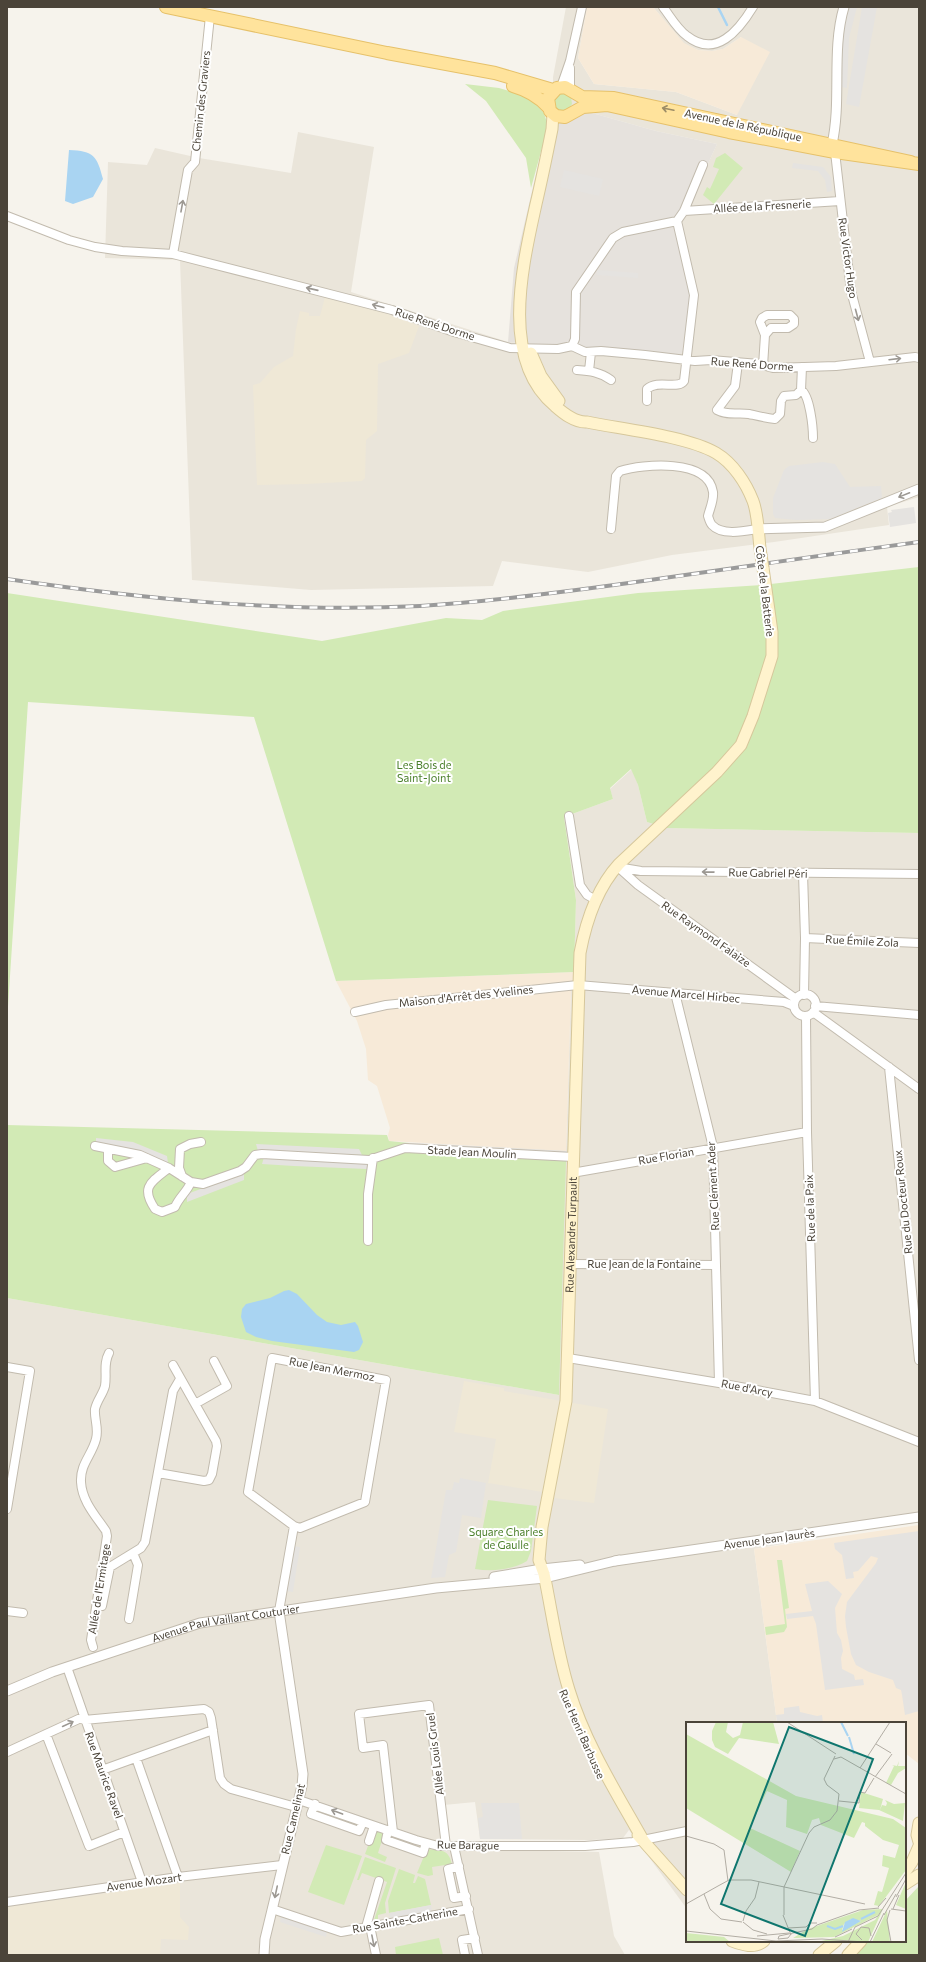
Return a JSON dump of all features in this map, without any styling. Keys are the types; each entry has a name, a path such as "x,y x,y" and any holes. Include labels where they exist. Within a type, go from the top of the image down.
{"main road":[{"path":"166,7 387,53 521,88 541,99 550,110"},
{"name":"Avenue de la République","path":"387,53 495,73 565,90 582,97 614,98 834,148"},
{"path":"565,90 578,103 571,114 560,124 553,141 537,221 526,308 526,347 520,307 525,256 552,129 548,98 565,90"},
{"name":"Avenue de la République","path":"550,110 560,117 571,114 583,107 608,106 729,132 834,148 915,163"},
{"name":"Côte de la Batterie","path":"526,347 532,377 541,391 563,413 581,423 586,422 673,438 716,453 730,464 741,478 753,501 772,632 772,656 753,716 741,745 717,772 634,851"},
{"name":"Rue Alexandre Turpault","path":"543,1574 539,1560 542,1527 566,1401 580,953 583,933 596,900 610,876 634,851"},
{"name":"Rue Henri Barbusse","path":"543,1574 552,1616 550,1626 553,1650 563,1693 579,1731 608,1792 625,1820 686,1889"},
{"path":"919,1823 917,1835 919,1842"},
{"path":"906,1888 911,1877 908,1864 919,1846"},
{"path":"733,1942 746,1955"},
{"path":"735,1942 748,1946 759,1945 763,1942"},
{"path":"809,1955 825,1942"},
{"path":"819,1955 835,1942"},
{"path":"848,1955 860,1942"}],"street":[{"path":"565,90 582,7"},
{"path":"663,7 685,35 694,41 707,44 725,40 739,28 753,7"},
{"name":"Rue Victor Hugo","path":"844,7 838,50 836,129 834,148 851,291 870,362"},
{"name":"Chemin des Graviers","path":"173,254 188,170 195,162 210,16"},
{"path":"572,346 576,339 576,292 613,238 623,232 677,221 684,211 703,165"},
{"name":"Allée de la Fresnerie","path":"684,211 840,201"},
{"name":"Rue René Dorme","path":"7,216 69,240 95,247 122,251 173,254 378,306 454,332 510,348 526,347 558,349 572,346 578,350 591,352 645,355 687,360 711,360 773,368 836,366 919,358"},
{"path":"647,401 647,389 650,386 663,383 677,385 682,384 687,360 694,295 677,221"},
{"path":"763,366 765,335"},
{"path":"589,371 591,352"},
{"path":"738,363 735,386 717,410 732,414 749,414 758,417 775,419 780,414 781,400 784,396 796,395 801,390 802,367"},
{"path":"576,370 603,374 611,380"},
{"path":"801,390 806,394 814,428 813,438"},
{"path":"611,529 616,476 620,471 646,466 663,465 694,470 708,480 713,491 712,504 708,516 712,525 720,530 728,531 825,527 919,489"},
{"path":"569,816 580,885 586,895 596,900"},
{"name":"Rue Gabriel Péri","path":"617,867 641,871 919,874"},
{"name":"Rue Raymond Falaize","path":"617,867 638,885 795,1003 797,1012 811,1011"},
{"path":"795,1003 804,994 805,938 803,873"},
{"name":"Rue Émile Zola","path":"805,938 919,943"},
{"name":"Avenue Marcel Hirbec","path":"578,985 795,1003"},
{"name":"Maison d'Arrêt des Yvelines","path":"355,1012 386,1005 578,985"},
{"name":"Rue Clément Ader","path":"675,993 713,1147 719,1383"},
{"path":"804,994 812,998 811,1011"},
{"path":"811,1011 919,1015"},
{"path":"811,1011 919,1089"},
{"name":"Rue de la Paix","path":"811,1011 807,1132 816,1401"},
{"name":"Rue du Docteur Roux","path":"889,1067 919,1360"},
{"name":"Rue Florian","path":"572,1173 713,1147 807,1132"},
{"path":"182,1176 179,1168 180,1150 190,1144 201,1142"},
{"path":"95,1146 124,1150 147,1158 169,1168 191,1182 187,1191 178,1199 175,1207 162,1212 155,1209 147,1195 148,1188 157,1177 169,1168"},
{"name":"Stade Jean Moulin","path":"191,1182 203,1184 240,1171 246,1167 255,1155 262,1154 369,1160 405,1148 573,1157"},
{"path":"108,1149 108,1161 115,1167 147,1158"},
{"path":"368,1242 368,1194 373,1158"},
{"name":"Rue Jean de la Fontaine","path":"571,1264 716,1265"},
{"name":"Allée de l'Ermitage","path":"96,1657 91,1640 107,1536 106,1531 91,1511 82,1491 82,1471 98,1431 95,1409 105,1386 105,1360 109,1353"},
{"name":"Rue Jean Mermoz","path":"272,1358 386,1380 365,1502 300,1528 294,1526 248,1492 272,1358"},
{"name":"Rue d'Arcy","path":"568,1358 816,1401 919,1442"},
{"path":"195,1404 227,1386 214,1362"},
{"path":"158,1473 204,1482 209,1480 212,1474 217,1446 173,1364"},
{"path":"7,1367 30,1371 7,1508"},
{"path":"93,1647 96,1639 110,1567 141,1548 145,1542 173,1391 180,1379"},
{"name":"Avenue Jean Jaurès","path":"543,1574 619,1560 919,1517"},
{"path":"280,1611 294,1526"},
{"path":"130,1619 138,1565 133,1553"},
{"name":"Avenue Paul Vaillant Couturier","path":"7,1691 28,1681 67,1667 200,1622 543,1574"},
{"path":"7,1610 23,1613"},
{"name":"Rue Camelinat","path":"264,1955 265,1939 298,1804 302,1774 280,1623 280,1611"},
{"name":"Rue Maurice Ravel","path":"67,1667 142,1882"},
{"name":"Allée Louis Gruel","path":"391,1831 383,1745 363,1748 359,1714 430,1705 450,1846"},
{"path":"7,1752 84,1718 204,1709 209,1712 213,1730 102,1770"},
{"name":"Rue Barague","path":"213,1730 219,1770 224,1784 231,1789 298,1804 315,1804 362,1822 426,1843 450,1846 585,1846 643,1840 686,1831"},
{"path":"46,1734 89,1846 124,1832"},
{"path":"136,1758 178,1877"},
{"path":"369,1841 374,1826"},
{"path":"450,1846 459,1866 478,1955"},
{"name":"Avenue Mozart","path":"7,1902 178,1877 282,1865"},
{"path":"459,1866 448,1869 454,1898 466,1896"},
{"path":"376,1955 368,1927 379,1881"},
{"name":"Rue Sainte-Catherine","path":"272,1909 341,1932 469,1909"},
{"path":"465,1955 462,1940 474,1938"}],"shaded area":[{"path":"566,7 587,7 578,58 594,84 676,92 737,115 741,37 723,49 712,51 698,50 684,44 653,7 919,7 919,497 887,507 889,525 672,555 588,572 502,561 493,586 311,590 192,580 180,260 105,258 108,162 147,165 155,148 199,158 291,173 298,132 374,147 351,292 508,342 584,347 676,234 717,144 656,131 553,102 553,77"},
{"path":"587,7 653,7 684,43 698,50 712,51 723,49 741,37 770,52 737,115 676,92 594,84 578,58"},
{"path":"849,7 857,7 849,38 847,88 841,87 842,38"},
{"path":"862,7 877,7 859,107 846,104"},
{"path":"553,102 656,131 717,144 676,234 691,297 685,350 680,355 508,342 514,268"},
{"path":"793,163 823,167 831,177 832,191 827,192 825,180 818,171 792,168"},
{"path":"564,170 603,179 599,196 560,187"},
{"path":"597,270 638,273 638,278 597,275"},
{"path":"325,297 375,309 419,326 409,353 378,364 377,431 366,440 365,478 362,481 257,485 253,385 260,383 274,367 293,356 300,311 309,313 309,316 320,316"},
{"path":"823,462 835,464 850,487 881,486 882,498 830,519 797,520 775,518 773,514 773,498 784,470 789,466"},
{"path":"914,507 916,523 890,527 888,513 892,512 891,510"},
{"path":"632,769 638,785 647,822 666,828 919,833 919,1520 754,1549 777,1722 686,1722 686,1908 629,1830 623,1838 591,1840 480,1839 475,1802 444,1805 448,1849 599,1852 614,1936 625,1955 7,1955 7,1298 559,1395 408,1152 409,1143 566,1150 571,991 574,972 576,900 564,817 613,799 610,789"},
{"path":"574,972 571,991 566,1151 389,1141 388,1135 390,1128 377,1086 368,1080 366,1049 357,1021 336,981"},
{"path":"96,1138 133,1142 167,1156 168,1163 133,1149 96,1144"},
{"path":"411,1143 566,1151 566,1153 410,1146"},
{"path":"256,1144 359,1149 362,1155 258,1151"},
{"path":"264,1157 368,1162 367,1169 294,1166 262,1164"},
{"path":"244,1173 244,1180 187,1202 187,1194"},
{"path":"464,1381 504,1388 504,1391 608,1409 594,1503 554,1498 555,1494 488,1483 496,1439 454,1432"},
{"path":"460,1478 486,1483 481,1518 462,1515 456,1552 449,1555 445,1577 431,1578 446,1490 452,1490 454,1482 459,1483"},
{"path":"919,1525 919,1764 906,1754 906,1722 777,1722 754,1549"},
{"path":"919,1531 919,1711 905,1715 901,1690 896,1688 893,1680 869,1672 856,1665 851,1654 846,1627 845,1616 847,1602 876,1563 878,1558 871,1556 858,1571 853,1572 854,1578 846,1579 842,1555 835,1549 834,1543"},
{"path":"294,1546 300,1547 293,1592 286,1591"},
{"path":"828,1581 842,1594 835,1608 837,1633 841,1640 843,1651 841,1658 842,1669 854,1675 855,1680 863,1679 864,1685 825,1690 816,1624 813,1616 787,1619 786,1614 812,1611 805,1584"},
{"path":"799,1706 800,1712 817,1716 822,1715 823,1722 777,1722 776,1715 784,1714 784,1708"},
{"path":"481,1803 519,1803 522,1839 480,1839 478,1818 483,1817"},
{"path":"180,1883 180,1917 189,1927 188,1940 161,1939 160,1955 7,1955 7,1907"},
{"path":"431,1905 432,1912 390,1919 389,1913"},
{"path":"281,1916 327,1931 326,1937 280,1922"}],"green space":[{"path":"465,84 499,88 529,97 544,113 548,126 531,188 526,158 486,101"},
{"path":"563,92 571,97 572,104 566,112 556,111 552,99"},
{"path":"725,153 743,168 714,204 703,195 707,187 710,189 719,169 713,167 716,158"},
{"name":"Les Bois de Saint-Joint","path":"919,567 919,833 666,828 647,822 638,785 631,769 610,788 613,799 564,817 576,900 574,972 336,981 254,717 28,702 7,1022 7,593 322,641 446,618 482,620 503,611 638,593 762,585"},
{"path":"7,1125 387,1135 389,1141 409,1143 409,1152 566,1161 559,1395 7,1298"},
{"name":"Square Charles de Gaulle","path":"488,1500 537,1506 531,1551 527,1561 502,1570 475,1569"},
{"path":"777,1560 782,1560 789,1608 785,1609 787,1627 784,1632 766,1635 765,1627 785,1624"},
{"path":"374,1830 384,1834 378,1853 387,1857 385,1862 365,1854"},
{"path":"326,1845 362,1856 344,1905 308,1892"},
{"path":"427,1849 443,1851 448,1855 452,1864 432,1867 433,1875 428,1876 417,1873"},
{"path":"365,1857 396,1868 385,1903 386,1913 378,1915 378,1920 374,1920 387,1882 362,1873 359,1880 357,1880"},
{"path":"399,1869 415,1875 413,1883 415,1883 418,1876 425,1879 431,1905 389,1913 388,1901"},
{"path":"919,1886 919,1955 855,1955 867,1942 906,1942 906,1900"},
{"path":"439,1938 443,1955 396,1955 395,1947"}],"water":[{"path":"69,150 84,152 93,156 99,165 103,179 93,197 73,204 65,201"},
{"path":"289,1290 297,1294 317,1315 327,1322 341,1325 355,1322 358,1326 363,1342 359,1350 354,1352 272,1341 256,1337 246,1332 241,1317 242,1309 246,1304 270,1298"}],"waterway":[{"path":"718,7 727,25"}],"railway":[{"path":"7,579 110,593 213,603 317,608 420,606 564,592 919,542"}]}
